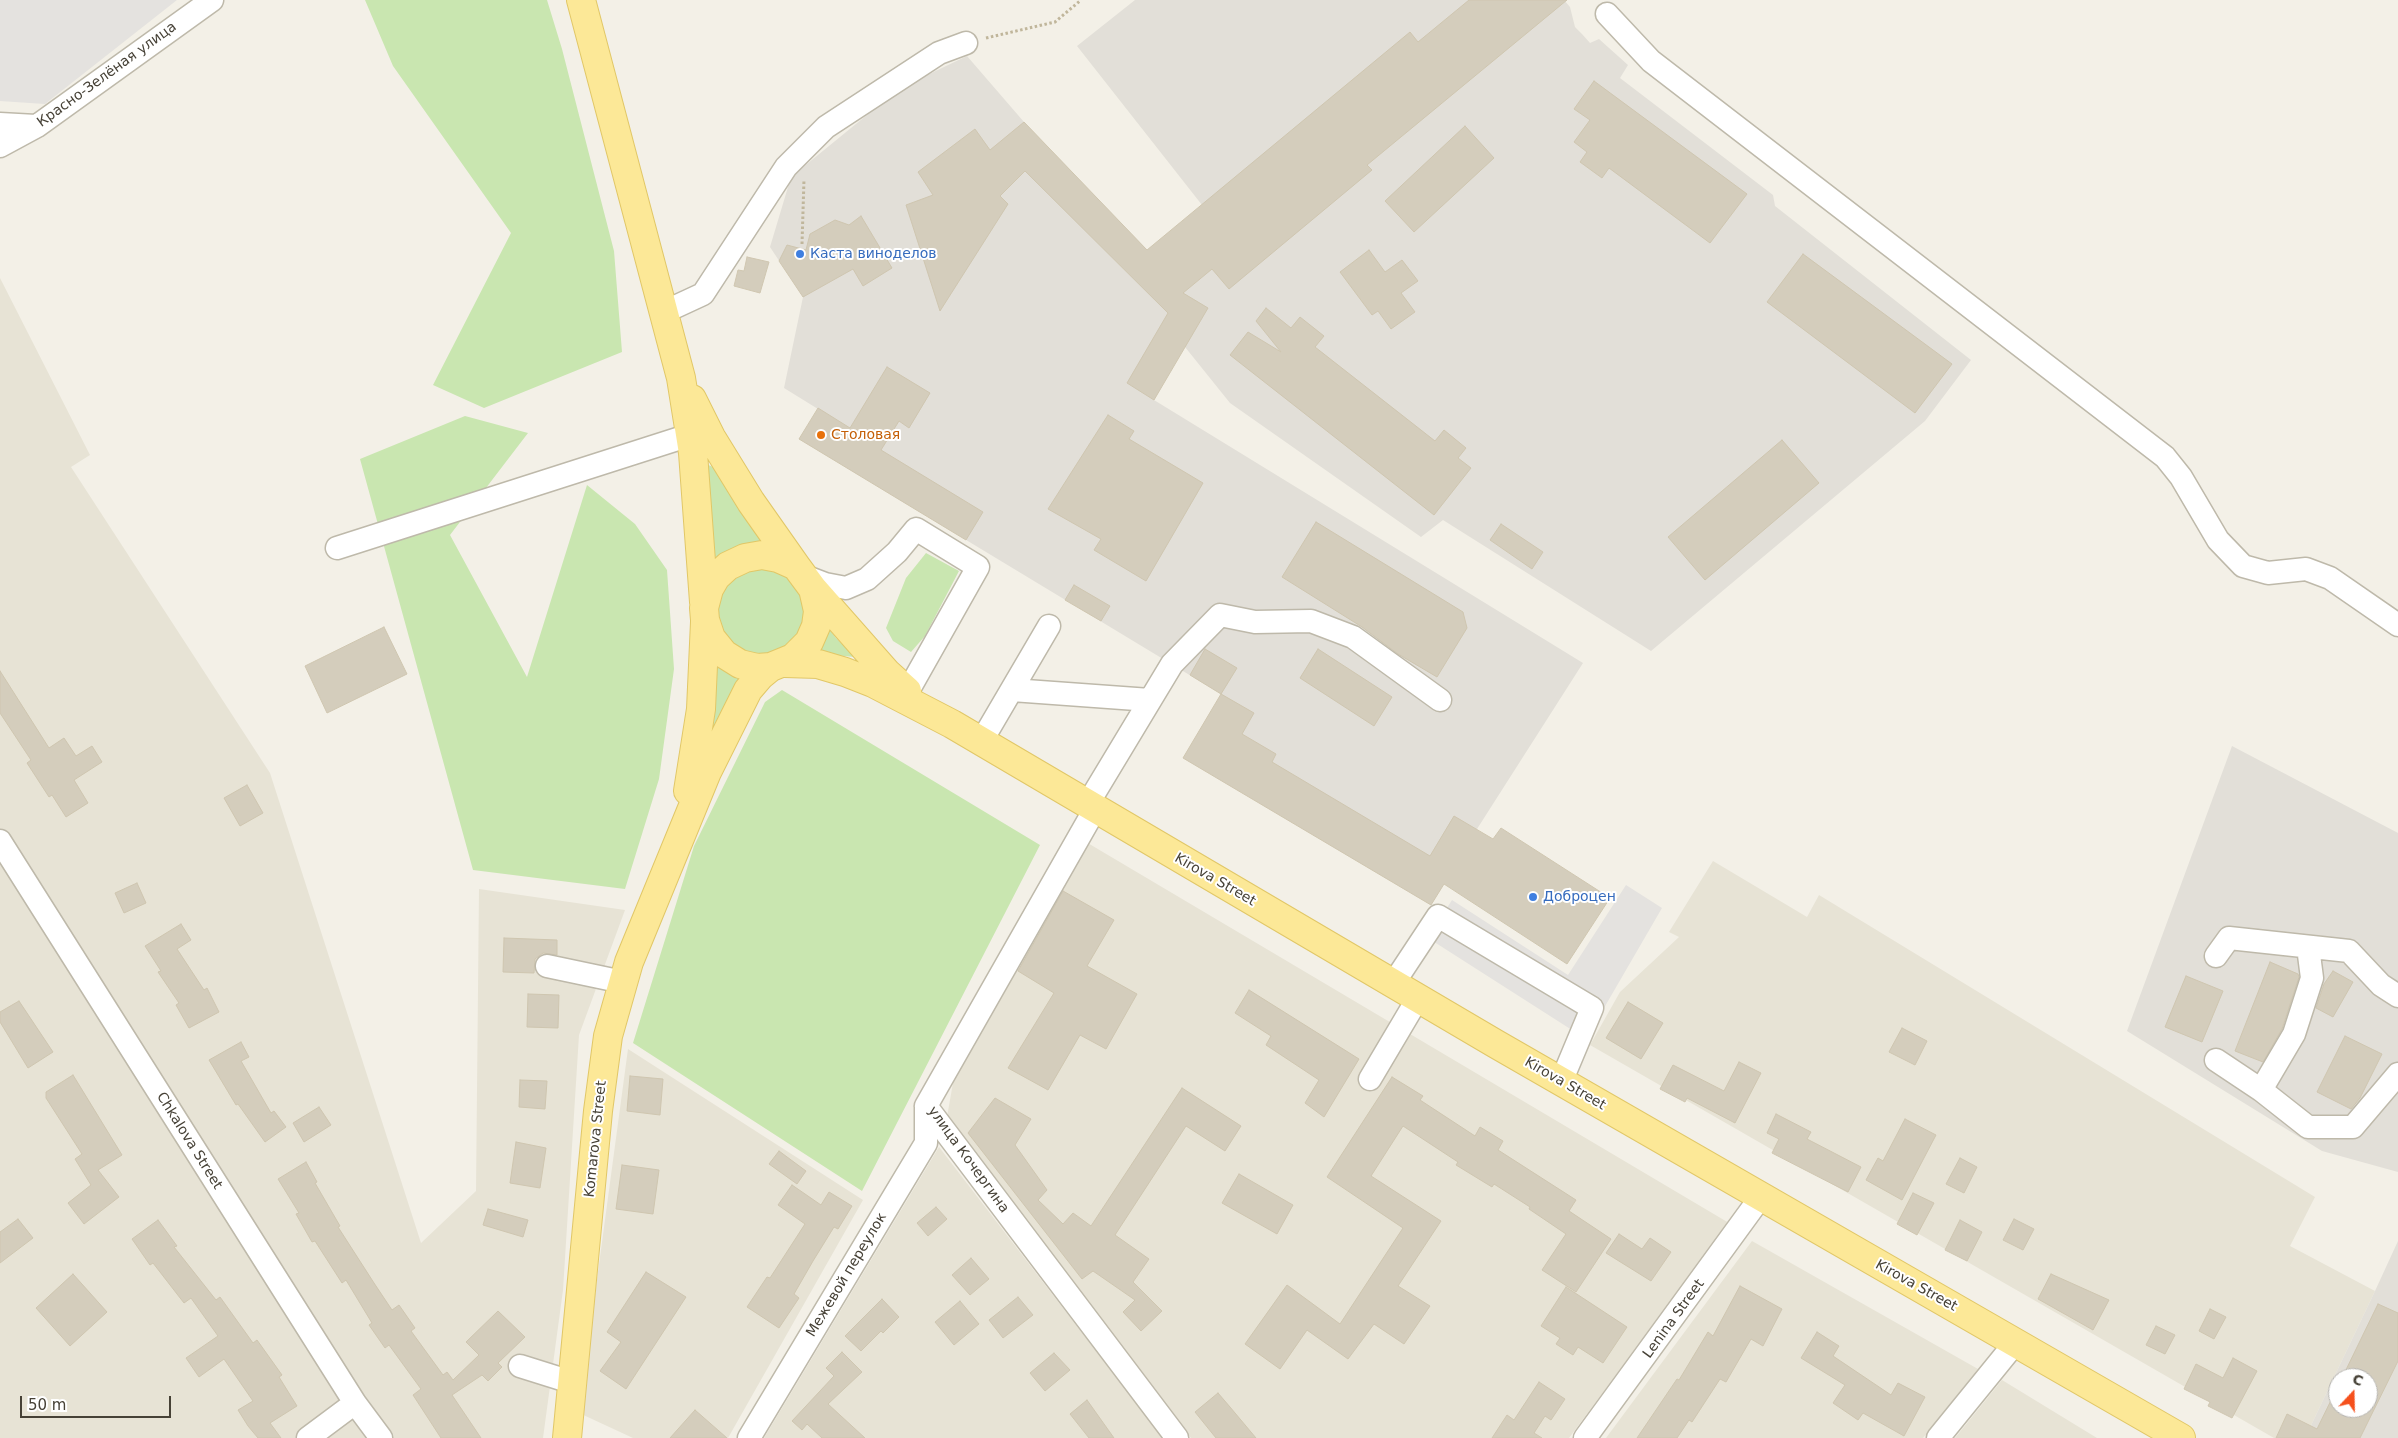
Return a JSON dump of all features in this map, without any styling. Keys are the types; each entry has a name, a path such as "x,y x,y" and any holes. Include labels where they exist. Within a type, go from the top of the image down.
{"main road":[{"path":"581,0 680,378 690,435 705,614 711,638 724,654 740,664 757,668 778,665 818,664 873,683 952,724"},
{"path":"680,378 711,437 751,502 804,577 887,673 952,724"},
{"path":"770,557 804,577 818,611 816,626 809,642 794,658 760,676 748,690 707,772 673,850 693,767 700,709 705,614 709,589 716,577 728,566 745,558 770,557"},
{"name":"Kirova Street","path":"952,724 1760,1198 2016,1342 2181,1438"},
{"name":"Komarova Street","path":"572,1436 571,1382 608,1036 628,962 673,850"}],"street":[{"name":"Красно-Зелёная улица","path":"0,146 37,126 212,0"},
{"path":"1606,14 1651,61 2165,457 2181,477 2218,540 2243,566 2268,573 2306,570 2330,578 2398,625"},
{"path":"662,313 703,294 786,167 826,127 939,53 966,43"},
{"path":"0,124 37,126"},
{"path":"336,548 690,435"},
{"path":"804,577 846,588 867,578 897,552 916,529 978,567 908,691"},
{"name":"улица Кочергина","path":"1177,1438 926,1106 1150,700 1172,664 1220,615 1255,622 1311,621 1353,637 1440,700"},
{"path":"982,742 1049,626"},
{"path":"1012,690 1150,700"},
{"name":"Chkalova Street","path":"0,841 355,1403 381,1438"},
{"path":"1393,984 1438,916 1592,1008 1561,1082"},
{"path":"2216,956 2229,938 2350,951 2381,984 2398,996"},
{"path":"2261,1090 2294,1034 2312,978 2308,947"},
{"path":"547,966 623,982"},
{"path":"1370,1079 1418,998"},
{"path":"2216,1060 2261,1090 2308,1127 2353,1127 2398,1074"},
{"name":"Межевой переулок","path":"749,1438 926,1143 926,1106"},
{"name":"Lenina Street","path":"1585,1438 1760,1198"},
{"path":"1938,1438 2016,1342"},
{"path":"520,1366 571,1382"},
{"path":"308,1438 355,1403"}],"path":[{"path":"966,43 1055,22 1081,0"},
{"path":"797,156 805,164 802,244"}],"shaded area":[{"path":"0,0 177,0 45,104 0,101"},
{"path":"1135,0 1564,0 1570,7 1575,27 1590,43 1599,39 1628,65 1620,78 1773,195 1775,206 1971,360 1925,421 1651,651 1443,520 1421,537 1230,403 1185,347 1154,400 1583,663 1431,905 1183,758 1221,694 799,439 818,409 784,388 803,297 770,247 791,177 900,88 967,56 1024,122 1147,250 1202,205 1077,46"},
{"path":"0,278 90,455 71,467 270,773 421,1243 476,1191 479,889 625,910 579,1035 563,1290 543,1438 0,1438"},
{"path":"2232,746 2398,833 2398,1172 2322,1151 2127,1031"},
{"path":"1086,842 1729,1223 1569,1438 1191,1438 947,1117 957,1060"},
{"path":"1713,861 1807,917 1819,895 2315,1197 2290,1246 2375,1291 2338,1368 2328,1368 2328,1390 2305,1438 2274,1438 1590,1045 1620,992 1679,937 1669,932"},
{"path":"1626,885 1662,908 1586,1039 1428,938 1452,900 1568,975"},
{"path":"628,1049 863,1200 728,1438 633,1438 579,1413"},
{"path":"939,1147 1163,1438 764,1438"},
{"path":"1752,1241 1978,1369 1923,1438 1606,1438"},
{"path":"2398,1241 2398,1438 2305,1438 2328,1390 2328,1418 2378,1418 2378,1368 2338,1368"},
{"path":"2002,1380 2097,1438 1955,1438"}],"green space":[{"path":"365,0 547,0 562,49 614,251 622,352 484,408 433,385 511,233 393,66"},
{"path":"465,416 528,433 450,535 527,677 587,485 635,524 667,570 674,669 659,779 625,889 473,870 360,459"},
{"path":"706,464 713,467 765,547 716,563 704,471"},
{"path":"926,553 959,571 925,636 911,652 893,641 886,628 906,578"},
{"path":"761,568 778,572 792,581 801,595 805,612 801,629 792,643 778,652 761,656 744,652 730,643 721,629 717,612 721,595 730,581 744,572"},
{"path":"826,625 836,638 855,657 811,653"},
{"path":"712,651 750,676 708,738"},
{"path":"782,690 1040,845 862,1191 633,1043 694,846 765,702"}],"building":[{"path":"1469,0 1567,0 1367,165 1372,170 1229,289 1212,269 1183,293 1208,308 1154,400 1127,383 1168,313 1025,171 1000,196 1008,204 940,311 906,205 933,195 918,172 975,129 990,150 1024,122 1147,250 1410,32 1418,42"},
{"path":"1594,81 1747,194 1710,243 1609,168 1602,178 1580,162 1587,152 1574,142 1590,120 1574,109"},
{"path":"1465,126 1494,158 1414,232 1385,201"},
{"path":"861,216 892,268 863,286 853,269 803,297 779,261 787,245 806,250 810,234 835,220 849,225"},
{"path":"1369,250 1385,272 1402,260 1418,281 1401,293 1415,312 1391,329 1378,311 1372,315 1340,272"},
{"path":"1803,254 1952,364 1915,413 1767,302"},
{"path":"747,257 769,262 760,293 734,286 738,270 744,271"},
{"path":"1266,308 1291,328 1300,317 1324,336 1315,347 1435,441 1444,430 1466,448 1458,458 1471,468 1434,515 1230,355 1248,332 1281,352 1256,321"},
{"path":"887,367 930,393 909,428 899,421 881,450 983,512 966,540 799,439 818,408 850,428"},
{"path":"1108,415 1134,431 1129,439 1203,483 1146,581 1094,550 1101,539 1048,509"},
{"path":"1782,440 1819,483 1705,580 1668,537"},
{"path":"1316,522 1463,612 1467,628 1437,677 1398,654 1362,627 1282,577"},
{"path":"1501,524 1543,552 1532,569 1490,540"},
{"path":"1074,585 1110,606 1101,621 1065,600"},
{"path":"384,627 407,674 327,713 305,666"},
{"path":"1205,649 1237,668 1221,694 1190,675"},
{"path":"1318,649 1392,697 1374,726 1300,678"},
{"path":"0,671 49,748 64,738 76,756 92,746 102,762 74,780 88,803 66,817 52,795 49,797 27,763 31,760 0,713"},
{"path":"1221,694 1254,713 1242,734 1276,754 1272,762 1430,856 1454,816 1493,839 1501,828 1610,898 1567,964 1444,884 1431,905 1183,758"},
{"path":"247,785 263,813 240,826 224,798"},
{"path":"137,883 146,903 124,913 115,893"},
{"path":"1063,891 1114,920 1087,966 1137,994 1106,1049 1080,1035 1048,1090 1008,1068 1054,993 1018,971"},
{"path":"181,924 191,940 177,949 204,990 207,988 219,1012 189,1028 176,1005 179,1003 158,972 161,971 145,946"},
{"path":"504,938 557,940 557,955 543,953 535,959 534,973 503,972"},
{"path":"2270,962 2298,974 2299,977 2282,1029 2263,1062 2235,1051"},
{"path":"2333,971 2353,982 2333,1017 2316,1008 2324,984"},
{"path":"2186,976 2223,991 2202,1042 2165,1027"},
{"path":"1249,990 1359,1059 1324,1117 1305,1103 1319,1080 1266,1045 1271,1036 1235,1013"},
{"path":"528,994 559,995 558,1028 527,1027"},
{"path":"19,1001 53,1052 28,1068 0,1022 0,1012"},
{"path":"1628,1002 1663,1023 1641,1059 1606,1038"},
{"path":"1902,1028 1927,1041 1915,1065 1889,1052"},
{"path":"2345,1036 2382,1054 2360,1098 2351,1109 2317,1092"},
{"path":"241,1042 249,1057 241,1061 271,1113 274,1111 286,1127 265,1142 238,1104 236,1105 209,1060"},
{"path":"1739,1062 1761,1073 1735,1123 1687,1098 1685,1102 1660,1089 1673,1065 1724,1091"},
{"path":"73,1075 122,1155 98,1170 119,1197 84,1224 68,1203 91,1185 75,1159 82,1154 46,1098 46,1092"},
{"path":"630,1076 663,1079 660,1115 627,1111"},
{"path":"1392,1077 1423,1096 1420,1100 1475,1136 1480,1127 1503,1141 1498,1150 1576,1200 1569,1211 1611,1239 1576,1292 1542,1270 1566,1234 1529,1209 1530,1207 1494,1184 1492,1187 1456,1165 1458,1162 1403,1126 1371,1176 1441,1221 1398,1286 1430,1306 1404,1344 1374,1324 1348,1359 1307,1330 1280,1369 1245,1344 1287,1285 1340,1324 1403,1228 1327,1177"},
{"path":"520,1080 547,1081 545,1109 519,1107"},
{"path":"1182,1088 1241,1126 1225,1151 1186,1126 1115,1235 1149,1259 1133,1282 1162,1311 1141,1331 1123,1312 1135,1300 1093,1271 1082,1279 968,1133 995,1098 1031,1119 1015,1145 1047,1190 1038,1200 1063,1224 1073,1213 1091,1226"},
{"path":"319,1107 331,1125 304,1142 293,1123"},
{"path":"1776,1114 1811,1132 1807,1139 1861,1167 1848,1192 1772,1153 1779,1139 1767,1133"},
{"path":"1905,1119 1936,1135 1902,1200 1866,1180 1878,1158 1883,1161"},
{"path":"516,1142 546,1148 540,1188 510,1183"},
{"path":"779,1151 806,1171 797,1184 769,1164"},
{"path":"1960,1158 1977,1167 1964,1193 1946,1184"},
{"path":"306,1162 317,1182 315,1183 340,1226 338,1227 374,1283 392,1310 399,1305 415,1328 411,1331 443,1375 447,1372 453,1380 479,1355 466,1342 498,1311 525,1337 498,1363 502,1367 488,1381 482,1375 452,1395 481,1438 441,1438 413,1395 421,1389 389,1345 385,1348 369,1325 372,1323 346,1280 342,1283 315,1241 312,1242 296,1214 299,1213 278,1179"},
{"path":"622,1165 659,1170 653,1214 616,1209"},
{"path":"1239,1174 1293,1205 1277,1234 1222,1203"},
{"path":"792,1185 821,1205 829,1192 852,1206 838,1229 834,1227 813,1261 794,1294 799,1298 779,1328 747,1307 767,1277 770,1278 805,1224 778,1205"},
{"path":"1913,1193 1934,1203 1917,1235 1897,1224"},
{"path":"936,1207 947,1219 928,1236 917,1223"},
{"path":"488,1209 528,1220 523,1237 483,1225"},
{"path":"18,1219 33,1238 0,1263 0,1232"},
{"path":"2014,1219 2034,1229 2023,1250 2003,1240"},
{"path":"158,1220 177,1246 174,1247 216,1300 220,1297 253,1343 257,1340 282,1375 279,1377 297,1406 270,1423 281,1438 258,1438 248,1426 238,1410 253,1401 224,1359 199,1377 186,1358 218,1336 191,1298 184,1303 153,1263 150,1265 132,1239"},
{"path":"1960,1220 1982,1232 1967,1261 1945,1250"},
{"path":"1619,1234 1642,1249 1650,1238 1671,1252 1651,1281 1606,1253"},
{"path":"971,1258 989,1279 970,1295 952,1275"},
{"path":"646,1272 686,1297 626,1389 600,1371 621,1342 607,1332"},
{"path":"73,1274 107,1312 70,1346 36,1308"},
{"path":"2051,1274 2109,1300 2093,1330 2038,1299"},
{"path":"1740,1286 1782,1309 1763,1346 1751,1339 1726,1382 1720,1379 1692,1422 1689,1420 1677,1438 1637,1438 1677,1379 1679,1380 1708,1332 1713,1336"},
{"path":"1566,1287 1627,1327 1603,1363 1578,1347 1573,1355 1556,1344 1560,1338 1541,1326"},
{"path":"1018,1297 1033,1315 1003,1338 989,1320"},
{"path":"882,1299 899,1317 883,1333 881,1331 861,1351 845,1336"},
{"path":"960,1301 979,1324 954,1345 935,1322"},
{"path":"2378,1304 2398,1313 2398,1361 2378,1402 2378,1368 2347,1368"},
{"path":"2210,1309 2226,1317 2214,1339 2199,1331"},
{"path":"2156,1326 2175,1335 2165,1354 2146,1345"},
{"path":"1817,1332 1839,1346 1833,1356 1891,1395 1898,1383 1925,1397 1904,1436 1863,1413 1858,1420 1833,1403 1845,1385 1801,1358"},
{"path":"842,1352 862,1372 828,1404 865,1438 822,1438 807,1424 802,1430 792,1421 834,1376 826,1368"},
{"path":"1054,1353 1070,1370 1045,1391 1030,1373"},
{"path":"2233,1358 2257,1371 2232,1418 2208,1406 2210,1402 2184,1389 2196,1364 2223,1378"},
{"path":"1539,1382 1565,1399 1551,1420 1545,1416 1534,1433 1542,1438 1492,1438 1507,1415 1514,1420"},
{"path":"1218,1393 1256,1438 1216,1438 1195,1412"},
{"path":"1087,1400 1114,1438 1089,1438 1070,1414"},
{"path":"2328,1406 2328,1418 2370,1418 2360,1438 2276,1438 2287,1414 2317,1429"},
{"path":"695,1410 727,1438 670,1438"}],"place":[{"name":"Каста виноделов","path":"800,254"},
{"name":"Столовая","path":"821,435"},
{"name":"Доброцен","path":"1533,897"}]}
